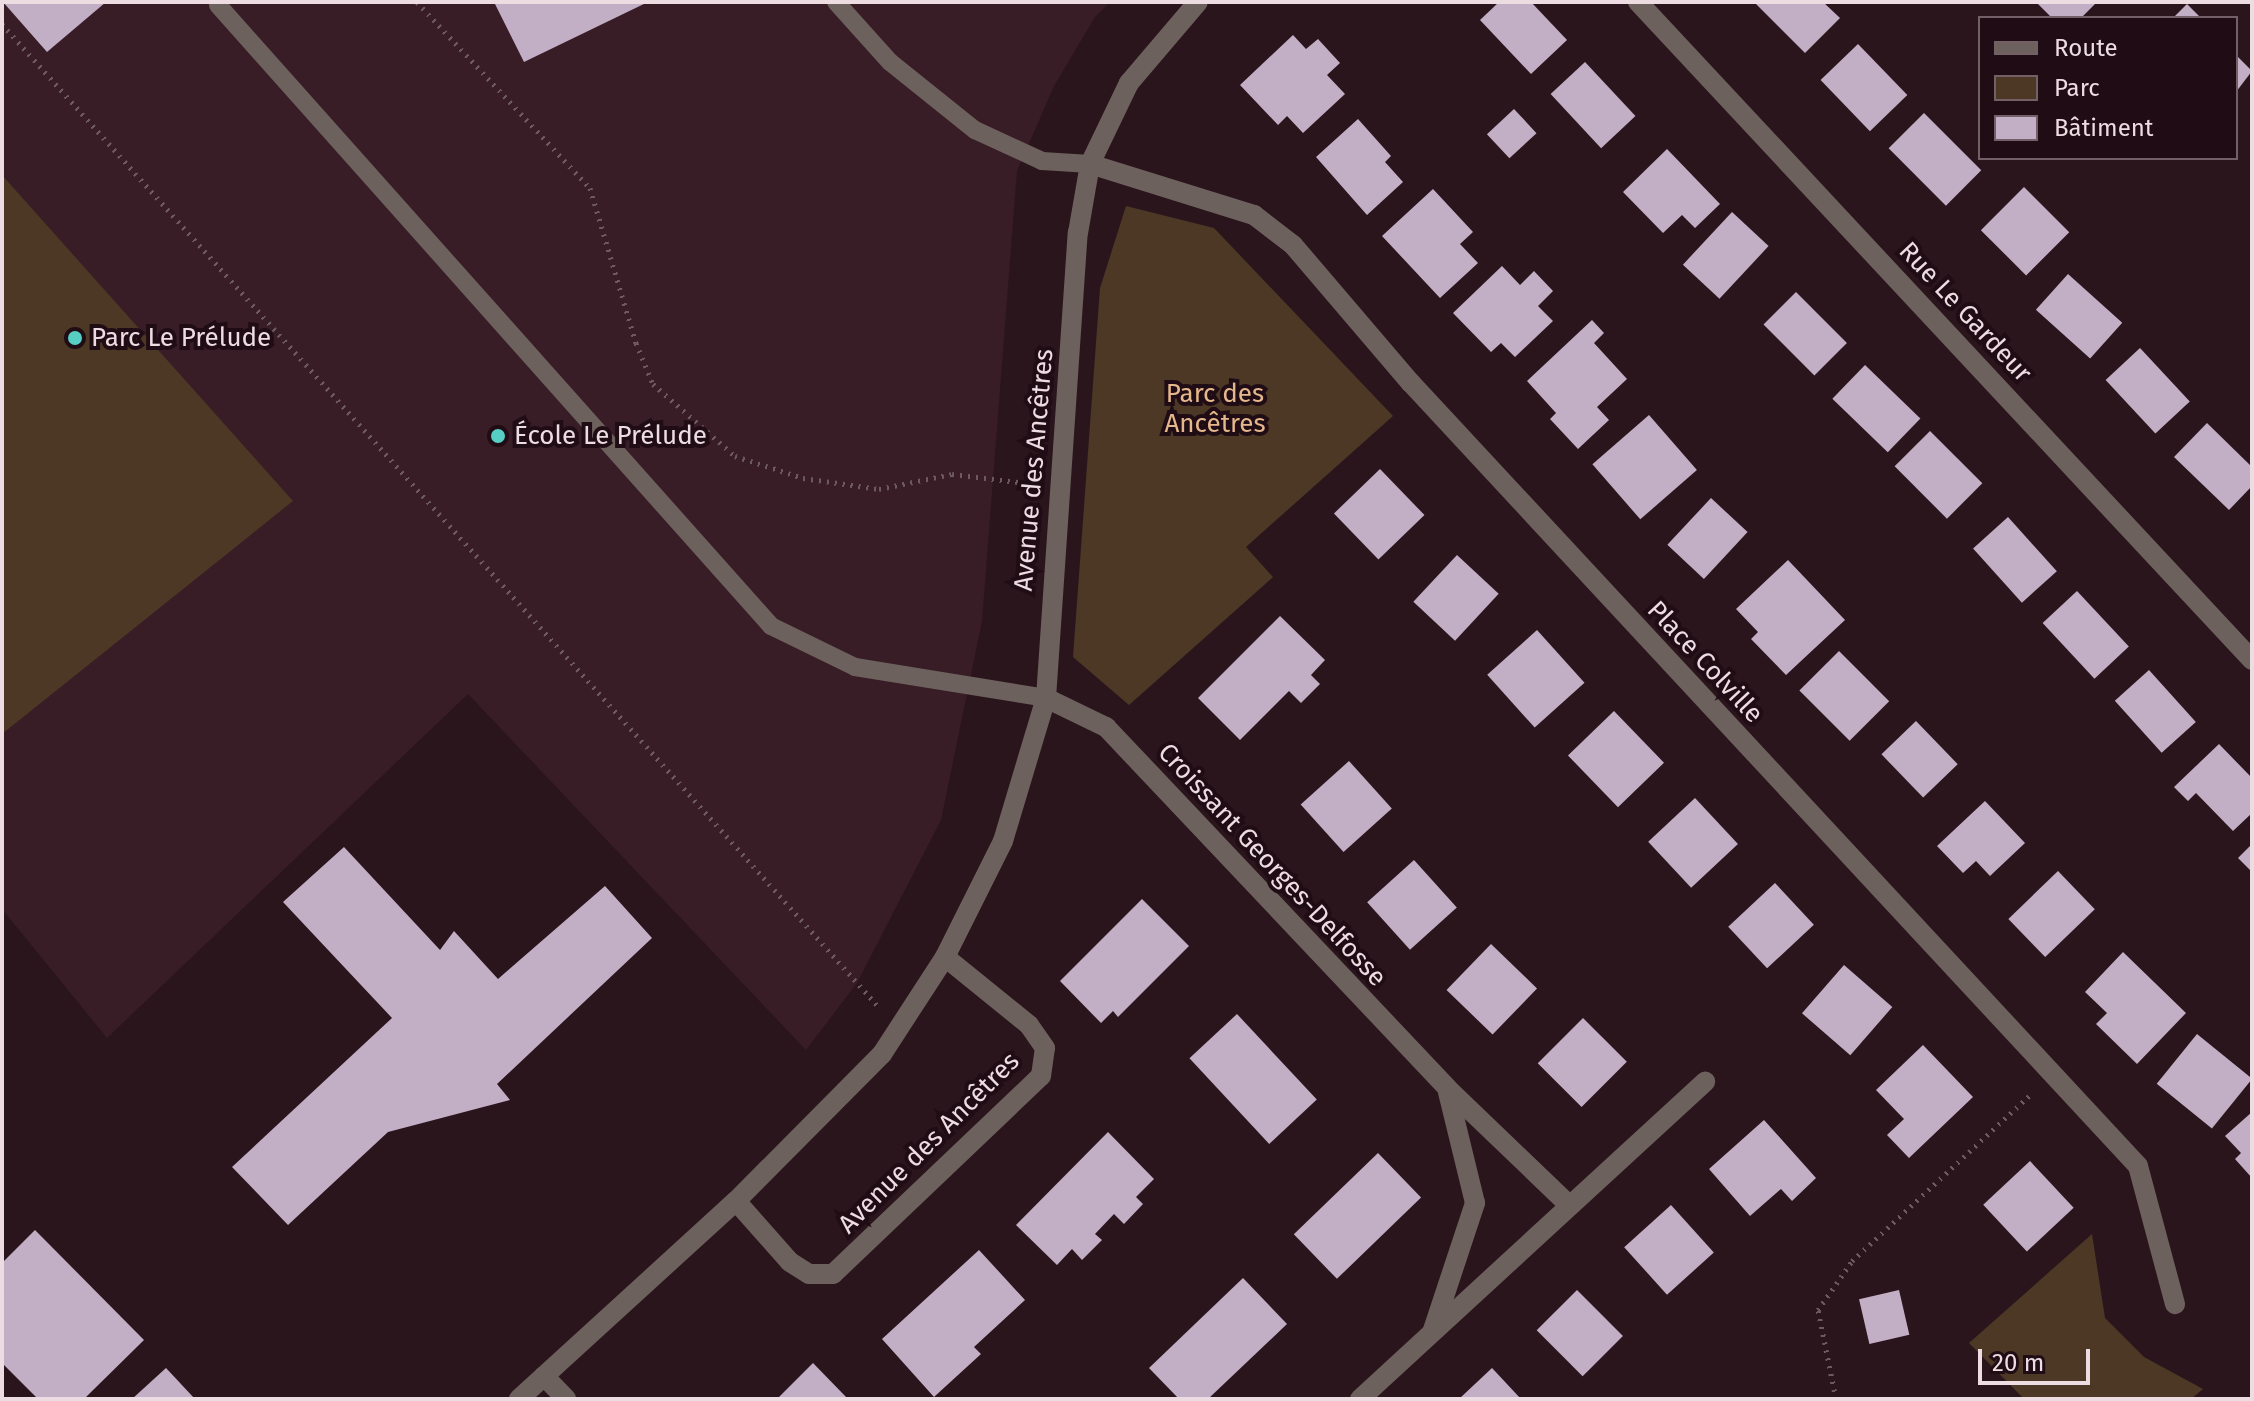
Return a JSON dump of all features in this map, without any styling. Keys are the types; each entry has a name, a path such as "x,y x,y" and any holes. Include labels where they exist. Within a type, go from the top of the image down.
{"street":[{"name":"Avenue des Ancêtres","path":"519,1399 736,1201 901,1031 945,957 1003,841 1046,698 1058,487 1078,233 1090,164 1129,83 1198,2"},
{"name":"Rue Le Gardeur","path":"1638,2 2252,660"},
{"name":"Place Colville","path":"1090,164 1254,215 1293,245 1411,383 2138,1166 2175,1304"},
{"name":"Croissant Georges-Delfosse","path":"1046,698 1106,727 1447,1088 1569,1205"},
{"name":"Avenue des Ancêtres","path":"736,1201 790,1262 809,1274 833,1274 1041,1076 1045,1048 1029,1025 945,957"},
{"name":"Croissant Georges-Delfosse","path":"1360,1399 1705,1082"},
{"name":"Croissant Georges-Delfosse","path":"1433,1331 1475,1203 1447,1088"},
{"path":"544,1376 566,1399"}],"lane":[{"path":"836,2 890,62 975,130 1042,161 1090,164"},
{"path":"218,5 771,626 855,667 1046,698"}],"path":[{"path":"417,2 590,188 636,343 653,384 735,456 803,478 879,489 952,474 1058,487"},
{"path":"2,24 901,1031"},
{"path":"1836,1399 1818,1310 1852,1261 2053,1073"}],"shaded area":[{"name":"École Le Prélude","path":"2,2 1110,2 1095,17 1054,86 1017,171 982,621 941,820 857,983 806,1050 468,694 107,1038 2,909"}],"green space":[{"name":"Parc Le Prélude","path":"2,175 293,501 2,734"},
{"name":"Parc des Ancêtres","path":"1126,206 1214,228 1393,416 1246,547 1273,577 1129,705 1073,657 1100,288"},
{"path":"2092,1234 2105,1318 2144,1357 2203,1389 2191,1399 2024,1399 1969,1343"}],"building":[{"path":"3,2 106,2 47,52"},
{"path":"494,2 648,2 524,62"},
{"path":"1499,2 1531,2 1567,40 1531,74 1480,20"},
{"path":"1754,2 1823,2 1840,18 1805,53"},
{"path":"2036,2 2097,2 2083,16 2050,16"},
{"path":"2187,4 2199,16 2175,16"},
{"path":"1293,35 1306,49 1318,39 1340,63 1327,75 1345,94 1303,133 1287,116 1278,125 1240,85"},
{"path":"1858,44 1907,95 1870,131 1821,80"},
{"path":"2238,57 2252,71 2238,89"},
{"path":"1585,62 1635,116 1601,148 1551,94"},
{"path":"1514,109 1537,133 1509,158 1487,134"},
{"path":"1924,113 1981,170 1946,206 1889,148"},
{"path":"1358,119 1391,156 1385,162 1403,182 1367,215 1316,157"},
{"path":"1667,149 1720,204 1695,228 1682,215 1663,233 1623,192"},
{"path":"2024,187 2069,232 2026,275 1981,230"},
{"path":"1433,189 1473,232 1460,244 1478,263 1440,298 1382,236"},
{"path":"1732,212 1769,246 1719,299 1683,265"},
{"path":"1502,266 1520,285 1534,271 1553,291 1538,306 1553,321 1515,357 1501,343 1491,352 1453,313"},
{"path":"2068,274 2122,323 2090,359 2036,310"},
{"path":"1796,292 1847,343 1814,375 1763,325"},
{"path":"1592,320 1604,333 1594,343 1627,379 1597,407 1609,420 1578,449 1550,419 1556,413 1527,381"},
{"path":"2140,348 2190,401 2155,433 2106,380"},
{"path":"1865,365 1920,418 1888,452 1832,399"},
{"path":"1649,415 1697,470 1640,519 1592,464"},
{"path":"2207,423 2252,467 2252,486 2229,510 2174,457"},
{"path":"1930,431 1982,483 1947,519 1895,466"},
{"path":"1380,469 1424,515 1378,559 1334,513"},
{"path":"1711,498 1748,532 1704,579 1667,545"},
{"path":"2008,517 2057,571 2022,603 1973,548"},
{"path":"1457,555 1499,594 1455,641 1413,602"},
{"path":"1788,560 1845,620 1786,675 1751,639 1758,632 1736,609"},
{"path":"2077,591 2129,647 2094,679 2043,623"},
{"path":"1280,616 1325,660 1311,675 1320,684 1301,703 1289,691 1240,740 1198,698"},
{"path":"1537,630 1585,683 1535,728 1487,675"},
{"path":"1839,651 1889,701 1850,741 1799,691"},
{"path":"2149,670 2196,722 2162,753 2115,701"},
{"path":"1614,711 1664,763 1618,807 1568,755"},
{"path":"1916,721 1958,764 1923,798 1881,754"},
{"path":"2219,744 2252,778 2252,813 2233,831 2196,793 2188,801 2174,787"},
{"path":"1349,761 1392,809 1344,852 1301,804"},
{"path":"1695,798 1738,844 1691,888 1648,842"},
{"path":"1985,801 2025,843 1990,876 1976,861 1963,873 1937,846"},
{"path":"2252,844 2252,872 2238,858"},
{"path":"344,847 440,950 454,931 498,979 605,886 652,938 497,1084 510,1100 388,1132 288,1225 232,1167 392,1018 283,902"},
{"path":"1414,860 1457,908 1410,950 1367,902"},
{"path":"2058,871 2095,909 2045,957 2008,919"},
{"path":"1775,883 1814,925 1767,968 1728,927"},
{"path":"1142,899 1189,946 1118,1017 1113,1011 1101,1023 1060,981"},
{"path":"1491,944 1537,988 1493,1034 1447,990"},
{"path":"2123,952 2186,1013 2137,1064 2096,1024 2107,1013 2085,992"},
{"path":"1844,965 1892,1007 1850,1055 1802,1013"},
{"path":"1237,1014 1317,1100 1269,1144 1189,1058"},
{"path":"1583,1018 1627,1062 1582,1107 1538,1063"},
{"path":"2197,1034 2252,1079 2212,1128 2157,1084"},
{"path":"1923,1045 1973,1097 1909,1158 1887,1135 1904,1119 1876,1090"},
{"path":"2252,1112 2252,1178 2235,1159 2241,1153 2225,1136"},
{"path":"1764,1120 1816,1178 1792,1201 1781,1189 1750,1216 1709,1169"},
{"path":"1108,1132 1154,1179 1136,1197 1143,1204 1124,1224 1114,1214 1095,1234 1102,1240 1082,1260 1072,1249 1057,1265 1016,1225"},
{"path":"1378,1153 1421,1198 1337,1279 1294,1234"},
{"path":"2030,1161 2074,1208 2027,1251 1983,1205"},
{"path":"1671,1205 1714,1253 1667,1295 1624,1247"},
{"path":"35,1230 144,1340 84,1399 38,1399 2,1363 2,1263"},
{"path":"979,1250 1025,1300 974,1347 981,1354 934,1397 882,1339"},
{"path":"1243,1278 1287,1324 1208,1399 1179,1399 1149,1368"},
{"path":"1577,1290 1623,1336 1583,1376 1537,1330"},
{"path":"1899,1290 1909,1335 1869,1344 1859,1299"},
{"path":"813,1363 848,1399 777,1399"},
{"path":"166,1368 195,1399 132,1399"},
{"path":"1492,1368 1521,1399 1459,1399"}],"place":[{"name":"Parc Le Prélude","path":"75,338"},
{"name":"École Le Prélude","path":"498,436"}]}
